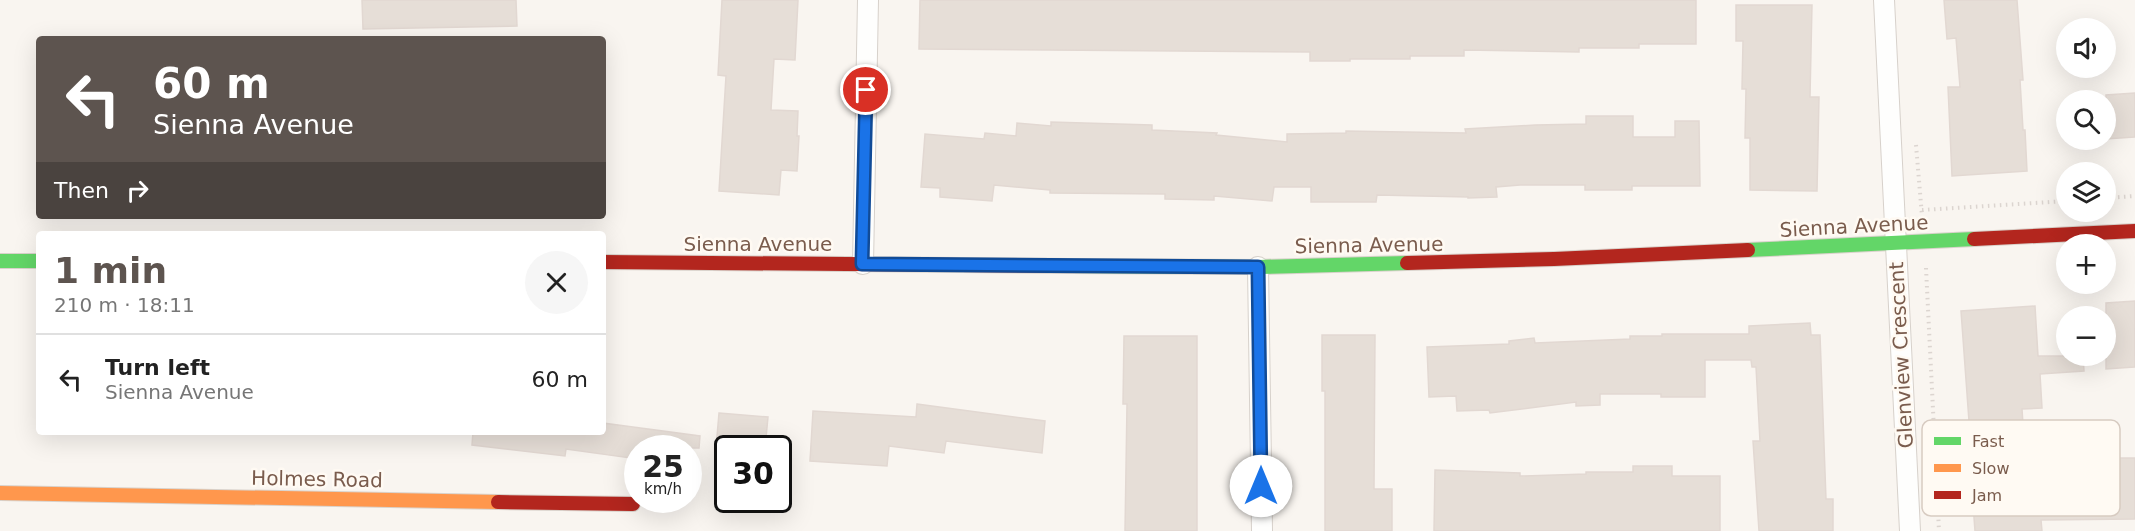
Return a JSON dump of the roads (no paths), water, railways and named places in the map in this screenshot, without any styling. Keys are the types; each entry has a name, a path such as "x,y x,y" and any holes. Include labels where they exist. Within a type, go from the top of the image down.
{"street":[{"path":"862,264 868,0"},
{"name":"Glenview Crescent","path":"1884,0 1910,531"},
{"name":"Sienna Avenue","path":"606,262 1258,267 1554,260 2135,231"},
{"path":"0,261 36,261"},
{"path":"1258,267 1262,531"},
{"name":"Holmes Road","path":"0,493 624,504"}]}
